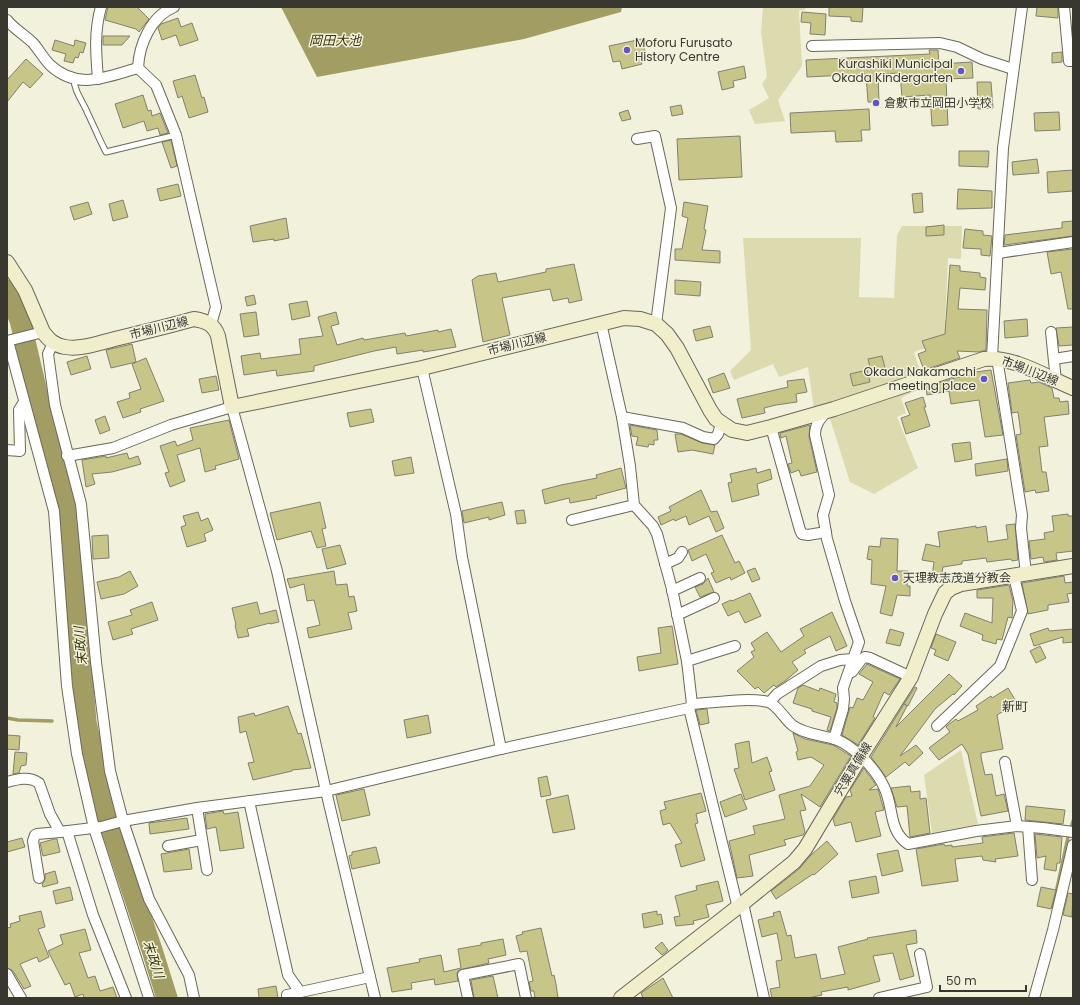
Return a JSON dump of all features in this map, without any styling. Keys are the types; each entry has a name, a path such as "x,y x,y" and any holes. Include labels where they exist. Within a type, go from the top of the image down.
{"main road":[{"path":"7,262 25,290 38,333 53,343"},
{"name":"市場川辺線","path":"232,407 422,368 624,318 640,319 656,324"},
{"name":"市場川辺線","path":"53,343 64,347 77,347 194,319 203,320 211,324"},
{"path":"211,324 216,330 218,336 232,407"},
{"path":"656,324 667,334 677,348 710,410 721,424"},
{"name":"市場川辺線","path":"721,424 732,430 747,433 827,411 977,360 994,358 1025,367 1073,388"},
{"name":"宍粟真備線","path":"621,998 740,906 794,862 805,850 910,677 945,593 951,588 961,584 1073,566"}],"street":[{"path":"98,79 96,53 97,22 101,7"},
{"path":"174,7 166,10 156,20 150,29 138,59 138,68 156,85 176,135 216,307 211,324"},
{"path":"937,726 1000,666 1022,611 1020,575 1022,515 994,358 1003,148 1022,7"},
{"path":"1064,7 1069,61 1073,61"},
{"path":"7,20 32,43 50,65 62,74 81,81 98,79 138,68"},
{"path":"812,46 940,44 957,47 982,59 1013,69"},
{"path":"637,139 655,136 671,208 656,324"},
{"path":"998,253 1073,242"},
{"path":"601,323 622,416 630,466 634,505 653,526 657,534 665,564 687,661 690,706 764,998"},
{"path":"1051,332 1056,381"},
{"path":"38,333 8,340 54,510 67,686 77,754 97,827 149,998"},
{"path":"53,343 48,354 55,405 67,456 81,504 96,662 109,763 121,822 149,899 189,975 194,998"},
{"path":"1054,359 1073,356"},
{"path":"422,368 456,514 462,557 502,749"},
{"path":"7,450 20,451 19,410 24,402"},
{"path":"67,456 113,448 171,425 232,407 277,570 326,791 375,998"},
{"path":"827,411 818,421 815,428 815,435 829,495 823,515 826,532 845,601 859,642 843,688 843,709 834,739"},
{"path":"622,416 683,428 703,437 714,439 718,434 721,424"},
{"path":"771,427 802,534 808,535 826,532"},
{"path":"572,520 634,505"},
{"path":"665,564 678,558 682,552"},
{"path":"672,591 700,578"},
{"path":"677,615 714,598"},
{"path":"687,661 734,646"},
{"path":"846,678 861,660 866,657 910,677"},
{"path":"770,702 777,694 822,666 840,660 853,659"},
{"path":"39,878 33,841 33,838 37,834 97,827 197,808 326,791 690,706 756,700 770,702 792,725 845,743 861,756 873,770 884,787 897,833 902,840 908,844 976,831 1017,826 1070,832"},
{"path":"1005,762 1017,826"},
{"path":"7,782 25,778 39,783 50,814 64,832 93,915 126,998"},
{"path":"249,801 288,975 300,992"},
{"path":"197,808 207,870"},
{"path":"1028,827 1032,880"},
{"path":"168,846 202,840"},
{"path":"1034,998 1053,930 1073,844"},
{"path":"878,998 928,987 920,954"},
{"path":"468,998 463,975 519,964 526,998"},
{"path":"7,974 21,998"},
{"path":"287,998 287,995 370,977"}],"lane":[{"path":"74,78 74,87 106,152 176,135"}],"shaded area":[{"path":"763,7 805,7 806,9 799,11 802,66 778,100 785,121 755,124 749,110 769,98 762,84 767,77 761,32"},
{"path":"902,226 962,226 961,259 948,258 945,322 951,340 914,352 921,374 917,390 901,398 906,413 897,417 918,468 874,494 850,482 826,406 814,409 808,367 779,377 773,364 734,380 730,371 751,350 743,238 861,238 859,297 894,298 897,235"},
{"path":"961,750 978,824 932,833 924,775"}],"water":[{"name":"岡田大池","path":"281,7 622,7 621,12 524,39 317,77"}],"building":[{"path":"108,7 137,7 149,19 139,32 136,29 105,20"},
{"path":"829,7 863,7 862,22 851,21 851,17 829,16"},
{"path":"1037,7 1058,7 1058,18 1036,16"},
{"path":"802,12 826,14 825,35 810,34 811,23 801,22"},
{"path":"178,18 181,27 192,23 198,40 180,46 176,35 162,40 158,28 161,24"},
{"path":"103,36 130,36 122,45 103,45"},
{"name":"Moforu Furusato History Centre","path":"642,39 646,55 640,56 642,64 622,69 620,61 613,62 609,46"},
{"path":"55,40 74,46 75,40 86,43 83,53 80,52 78,58 75,57 73,63 64,61 66,54 52,50"},
{"path":"929,50 938,50 939,64 972,62 973,78 946,79 948,125 932,126 930,95 902,97 900,73 878,74 879,102 868,102 866,74 807,77 806,60 930,54"},
{"path":"1062,52 1062,62 1052,63 1052,53"},
{"path":"26,59 43,74 30,88 23,82 7,102 7,80"},
{"path":"744,66 746,78 733,81 734,87 722,90 718,72"},
{"path":"195,75 208,112 189,118 182,96 178,98 173,81"},
{"path":"977,82 991,82 993,108 978,109"},
{"path":"143,95 148,111 151,110 152,116 160,113 168,133 160,135 158,128 147,131 144,121 123,128 115,104"},
{"path":"681,105 683,114 672,116 670,107"},
{"path":"869,109 870,130 861,130 862,141 836,142 835,131 791,133 790,113"},
{"path":"628,110 631,119 622,121 619,113"},
{"path":"1059,112 1060,130 1035,131 1034,113"},
{"path":"740,136 742,177 679,180 677,139"},
{"path":"171,140 177,166 171,168 162,142"},
{"path":"959,151 989,151 988,167 959,166"},
{"path":"1037,159 1039,173 1013,175 1012,162"},
{"path":"1073,170 1073,191 1048,193 1047,172"},
{"path":"178,184 181,196 160,201 157,189"},
{"path":"958,189 992,191 992,208 957,209"},
{"path":"922,193 923,212 914,213 912,194"},
{"path":"123,200 128,217 113,221 109,204"},
{"path":"88,202 92,214 74,220 70,207"},
{"path":"684,202 708,206 704,229 706,230 702,250 720,251 720,263 675,260 675,249 682,249 688,218 682,216"},
{"path":"286,218 289,238 274,241 274,239 253,242 250,226"},
{"path":"1073,221 1073,236 1004,245 1005,235 1062,228 1062,222"},
{"path":"944,225 944,235 926,236 926,227"},
{"path":"965,229 983,231 983,235 992,236 990,256 981,255 981,249 963,248"},
{"path":"1073,249 1073,309 1068,309 1061,272 1051,274 1047,252"},
{"path":"574,264 582,300 569,303 568,298 553,301 550,289 502,298 510,335 483,342 472,280 478,276 496,273 498,282 546,272 546,269"},
{"path":"950,265 960,266 960,271 980,273 980,277 986,278 985,290 960,288 958,309 987,310 986,350 979,352 957,351 960,358 924,370 918,354 926,351 922,341 945,334"},
{"path":"675,280 701,282 700,296 675,294"},
{"path":"254,295 256,304 247,306 245,297"},
{"path":"307,301 310,316 292,320 289,304"},
{"path":"256,312 259,335 244,337 240,314"},
{"path":"336,312 339,324 331,326 337,345 363,338 364,340 405,333 406,336 451,329 456,347 397,354 396,347 314,366 314,371 277,376 276,370 244,375 241,356 260,353 261,359 301,354 299,339 323,336 318,317"},
{"path":"1027,319 1028,336 1005,338 1004,321"},
{"path":"710,326 713,337 696,341 693,330"},
{"path":"1073,327 1073,345 1059,346 1056,328"},
{"path":"132,344 136,362 111,368 106,350"},
{"path":"87,356 91,369 71,375 67,362"},
{"path":"882,356 886,372 872,375 868,359"},
{"path":"146,358 164,401 140,409 141,412 123,418 117,402 130,398 129,393 141,389 132,364"},
{"path":"867,370 870,382 853,386 850,374"},
{"path":"991,370 1003,435 985,437 979,400 951,404 949,391 927,395 926,387 955,378 976,374 975,372"},
{"path":"724,373 730,388 713,393 708,379"},
{"path":"216,376 219,390 202,393 199,379"},
{"path":"804,379 807,392 796,394 797,402 764,408 765,413 742,418 737,399 788,387 787,381"},
{"path":"1030,380 1031,383 1039,382 1052,388 1054,398 1059,398 1060,402 1068,401 1069,414 1044,417 1048,446 1039,447 1042,472 1046,472 1049,491 1036,493 1035,490 1025,492 1016,435 1021,434 1018,412 1012,413 1008,383"},
{"path":"923,397 926,407 924,407 930,426 906,434 901,418 910,415 905,403"},
{"path":"371,409 374,422 350,427 347,413"},
{"path":"105,416 110,430 100,434 95,420"},
{"path":"229,420 239,459 215,466 216,469 205,472 200,448 177,455 185,481 170,487 165,473 169,472 160,446 175,441 177,446 193,440 190,428"},
{"path":"630,425 657,430 658,440 654,440 654,445 649,444 648,447 636,445 638,437 632,436"},
{"path":"810,425 809,436 817,472 801,476 799,470 791,473 788,464 792,463 786,436 781,438 780,433"},
{"path":"675,434 681,434 702,443 715,445 713,454 692,450 678,452"},
{"path":"970,442 972,459 955,462 952,444"},
{"path":"127,453 129,459 138,456 141,464 112,472 92,474 95,484 86,487 82,460 106,456 106,458"},
{"path":"411,457 414,473 395,476 392,461"},
{"path":"1007,459 1008,471 976,476 975,464"},
{"path":"621,468 626,488 596,496 597,498 570,503 569,498 545,504 542,490 597,478 596,475"},
{"path":"756,468 757,473 770,469 772,479 757,484 759,495 732,502 728,483 732,482 730,474"},
{"path":"701,490 711,512 717,511 724,528 716,532 709,516 689,525 686,516 675,521 674,519 661,525 658,517 671,511 669,507"},
{"path":"320,502 326,528 322,529 326,546 317,548 311,531 277,540 270,513"},
{"path":"502,502 505,515 489,520 489,517 464,523 462,511"},
{"path":"524,510 526,523 517,524 515,511"},
{"path":"198,512 201,521 208,518 213,530 204,534 206,541 187,547 181,527 186,525 183,516"},
{"path":"1068,514 1068,516 1073,516 1073,551 1056,553 1057,560 1044,562 1043,557 1031,559 1029,541 1045,539 1044,533 1054,531 1052,516"},
{"path":"1015,524 1018,560 1012,561 1011,559 987,562 986,558 962,561 962,564 943,567 941,578 932,576 934,562 922,560 926,544 940,547 938,532 976,526 976,528 986,526 988,542 1008,539 1006,525"},
{"path":"108,535 109,558 93,559 92,536"},
{"path":"722,535 735,563 739,561 745,573 731,580 730,577 716,583 711,573 714,572 706,554 692,561 688,550"},
{"path":"881,538 898,539 897,571 908,571 907,586 910,586 910,596 897,595 892,616 880,613 886,586 871,584 872,560 867,559 869,546 880,547"},
{"path":"340,545 346,564 327,569 322,549"},
{"path":"755,568 760,579 752,582 747,571"},
{"path":"130,571 138,586 124,594 101,599 97,582 119,577"},
{"path":"334,571 336,585 347,584 349,597 354,596 357,611 348,613 352,629 309,638 307,628 320,625 314,600 307,601 304,584 290,588 287,579"},
{"path":"1064,576 1065,583 1073,582 1073,593 1067,594 1069,602 1048,605 1048,610 1028,614 1022,583"},
{"path":"708,578 714,592 700,597 695,587 703,584"},
{"path":"1009,585 1013,601 1012,618 1008,617 1002,640 997,639 996,644 982,640 983,635 960,626 965,613 992,623 993,598 977,598 977,590"},
{"path":"750,593 761,616 745,623 739,611 728,616 722,604"},
{"path":"152,602 158,620 131,629 133,634 113,640 108,622 132,615 130,610"},
{"path":"257,602 260,614 276,610 279,622 247,629 249,636 238,638 232,608"},
{"path":"832,612 847,646 836,651 830,636 804,650 806,653 792,662 798,670 785,681 776,687 774,685 764,693 758,687 755,689 737,671 754,657 751,652 755,650 751,643 767,632 781,652 804,636 800,629"},
{"path":"672,626 678,664 639,671 637,657 661,653 658,628"},
{"path":"1048,628 1049,631 1073,629 1073,642 1063,643 1063,637 1034,646 1030,634"},
{"path":"890,629 904,633 900,646 886,643"},
{"path":"936,634 956,642 948,661 934,655 936,650 931,648"},
{"path":"1040,646 1046,658 1036,663 1030,651"},
{"path":"867,664 900,679 889,695 884,692 873,717 875,718 858,745 842,735 850,707 853,708 857,698 863,700 873,682 859,674"},
{"path":"949,674 962,686 954,695 953,694 935,709 900,756 916,745 923,753 909,766 905,762 886,777 871,757 904,704 907,706 896,727"},
{"path":"803,685 819,691 820,688 836,694 834,702 837,703 837,708 830,731 827,730 831,717 793,703 798,688"},
{"path":"915,687 917,688 908,706 904,704"},
{"path":"1008,688 1017,703 997,715 1003,749 981,753 981,757 985,775 992,774 996,796 1004,794 1008,811 981,816 968,754 962,744 939,760 929,748 950,732 946,727 948,725 956,719 958,721 978,710 976,706 991,696 992,698"},
{"path":"288,706 298,734 301,733 311,768 292,770 253,780 248,763 254,762 246,731 240,733 238,717 254,713 255,716"},
{"path":"707,709 709,723 700,725 696,710"},
{"path":"428,715 431,733 407,738 404,720"},
{"path":"793,733 805,739 833,745 851,756 820,807 801,794 806,810 800,811 805,832 803,835 784,840 786,845 749,855 753,876 737,878 729,841 755,834 753,826 785,819 779,795 810,786 824,765 811,757 798,760 796,752 798,751"},
{"path":"7,735 20,736 19,750 7,749"},
{"path":"749,741 752,763 767,757 772,771 769,772 775,790 745,800 734,769 739,768 735,744"},
{"path":"15,752 27,753 26,765 21,766 19,773 13,774"},
{"path":"864,768 876,785 869,790 878,789 884,810 875,812 881,836 856,842 851,822 835,826 833,819 846,797 852,796 850,790"},
{"path":"547,776 551,795 541,797 538,778"},
{"path":"910,786 911,792 920,791 920,799 926,798 930,833 910,837 907,806 897,807 891,788"},
{"path":"364,789 370,815 342,821 336,795"},
{"path":"701,793 706,811 696,814 698,823 695,824 705,860 681,867 675,845 682,843 670,823 663,825 660,811 666,809 664,802"},
{"path":"741,794 747,809 725,817 720,802"},
{"path":"568,795 575,829 553,833 546,800"},
{"path":"1026,806 1065,810 1063,824 1025,820"},
{"path":"223,811 224,814 238,812 244,848 220,851 216,827 207,829 205,814"},
{"path":"187,818 189,829 150,834 149,823"},
{"path":"1014,833 1018,856 995,859 996,862 983,860 982,856 955,859 958,881 922,886 916,849 944,844 945,846 952,845 952,847 983,843 982,837"},
{"path":"1035,834 1062,837 1060,863 1057,863 1056,871 1044,869 1046,856 1037,858"},
{"path":"22,838 25,847 7,852 7,842"},
{"path":"57,839 60,852 43,856 40,843"},
{"path":"827,841 838,854 814,875 813,874 776,899 771,891 799,869 811,855"},
{"path":"376,847 380,863 352,869 349,856 352,855 352,852"},
{"path":"189,849 192,869 164,872 161,854"},
{"path":"898,850 903,871 882,876 877,854"},
{"path":"55,871 58,883 43,887 42,884 45,880 45,874"},
{"path":"876,876 879,893 852,898 849,881"},
{"path":"718,881 723,901 706,905 709,917 693,921 694,924 676,926 674,917 680,916 675,896 697,890 696,886"},
{"path":"70,887 73,900 56,904 53,891"},
{"path":"1041,887 1056,890 1051,909 1037,906"},
{"path":"1068,893 1073,894 1072,917 1063,915"},
{"path":"41,911 45,927 38,929 49,957 39,962 37,957 20,964 31,986 24,989 13,971 7,968 7,928 11,927 10,924 20,921 19,916"},
{"path":"657,911 657,915 661,914 663,924 644,928 642,914"},
{"path":"780,911 787,936 791,935 795,958 816,954 821,979 845,974 838,947 868,939 867,938 916,930 917,943 906,945 914,976 900,980 893,953 873,956 880,981 848,990 848,987 821,992 822,995 808,998 772,998 770,989 780,987 776,961 782,960 777,933 762,937 758,920 774,916 773,913"},
{"path":"541,928 552,976 554,975 558,998 535,998 534,991 531,991 529,982 533,981 527,951 520,952 516,936 523,934 522,932"},
{"path":"85,929 91,950 79,953 88,978 95,976 100,991 113,987 117,998 84,998 83,994 75,997 70,983 65,985 48,951 63,944 60,935"},
{"path":"503,939 506,955 488,959 489,963 459,970 457,973 458,981 435,985 434,979 411,983 412,989 392,992 387,968 420,962 419,959 441,955 444,972 461,968 458,949"},
{"path":"662,942 668,950 662,955 655,948"},
{"path":"493,976 498,998 474,998 471,980"},
{"path":"663,978 673,998 643,998 641,993"},
{"path":"276,986 278,998 259,998 258,989"}],"waterway":[{"name":"末政川","path":"7,290 20,320 49,443 69,509 86,722 108,819 167,998"},
{"path":"7,718 18,720 52,721"},
{"path":"1053,907 1068,837 1073,821"}],"place":[{"name":"Moforu Furusato History Centre","path":"627,50"},
{"name":"Kurashiki Municipal Okada Kindergarten","path":"961,71"},
{"name":"倉敷市立岡田小学校","path":"876,103"},
{"name":"Okada Nakamachi meeting place","path":"984,379"},
{"name":"天理教志茂道分教会","path":"895,578"}],"district":[{"name":"新町","path":"1015,706"}]}
